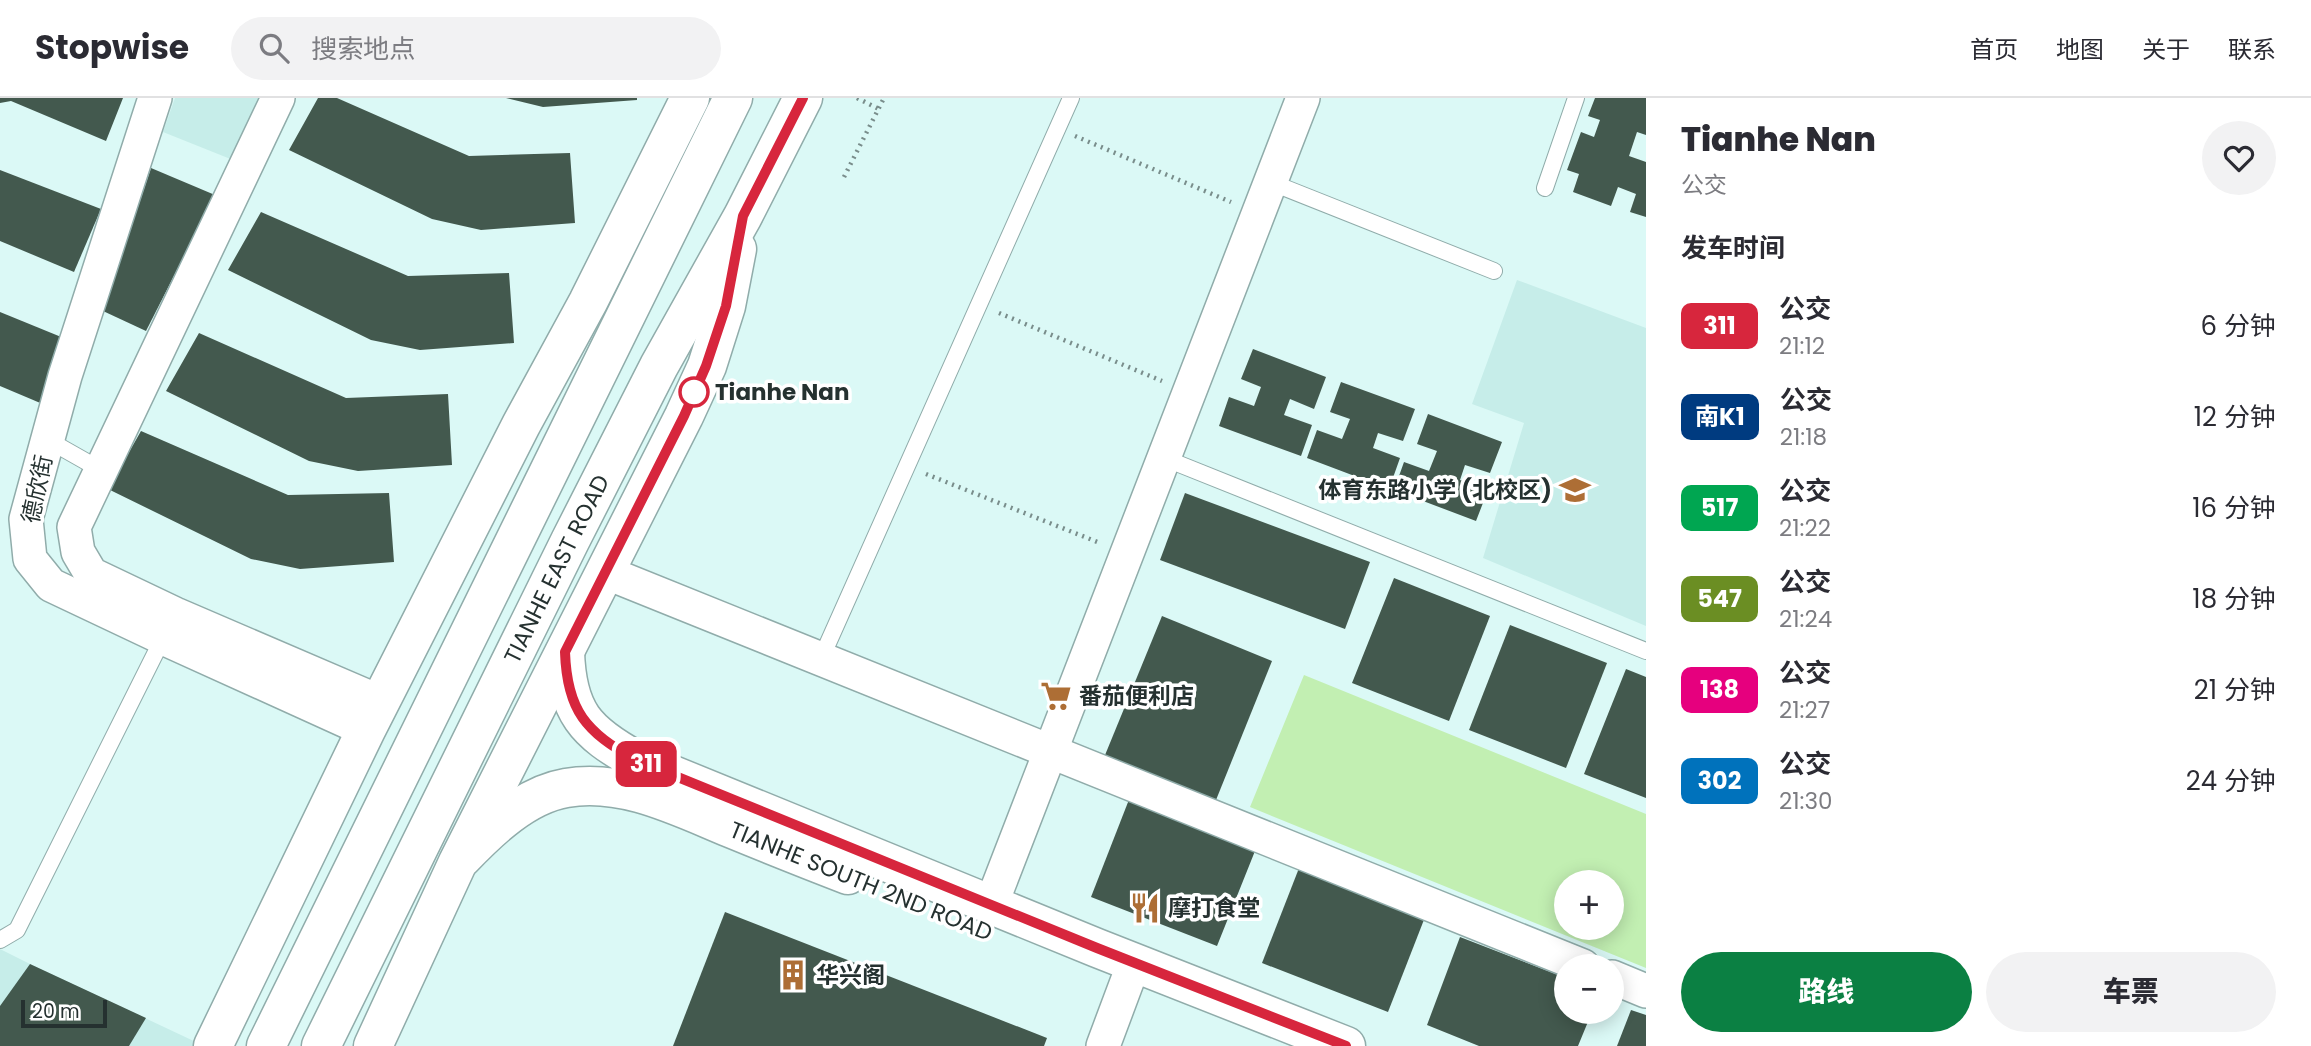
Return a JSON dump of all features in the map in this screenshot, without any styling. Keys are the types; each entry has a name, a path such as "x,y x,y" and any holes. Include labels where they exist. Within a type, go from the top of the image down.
{"main road":[{"path":"624,319 692,98"},
{"path":"213,1046 373,716 692,98"},
{"path":"266,1046 733,98"},
{"name":"TIANHE EAST ROAD","path":"321,1046 570,541 659,366 743,216 803,98"},
{"path":"373,1046 458,862 684,416 706,366 726,306 743,216"},
{"name":"TIANHE SOUTH 2ND ROAD","path":"565,652 566,682 586,724 606,743 636,760 991,905 1275,1046"},
{"name":"TIANHE SOUTH 2ND ROAD","path":"458,862 491,828 524,804 565,788 593,786 627,790 664,801 1129,975 1346,1046"}],"street":[{"name":"德欣街","path":"155,98 65,376 47,440 26,519 30,559 51,585 169,626 373,716"},
{"name":"德欣街","path":"169,626 91,574 78,552 74,527 278,98"},
{"path":"991,905 1303,98"},
{"path":"605,572 820,661 1554,954"},
{"path":"1103,1046 1129,975"},
{"path":"1624,982 1646,991"}],"lane":[{"path":"820,661 1070,98"},
{"path":"1545,188 1576,98"},
{"path":"1270,182 1494,271"},
{"path":"47,440 101,470"},
{"path":"1164,458 1646,651"},
{"path":"0,940 17,930 169,626"}],"path":[{"path":"857,98 879,109"},
{"path":"844,177 884,98"},
{"path":"1057,128 1258,214"},
{"path":"978,305 1189,392"},
{"path":"907,466 1127,554"}],"shaded area":[{"path":"175,98 262,98 233,160 163,132"},
{"name":"体育东路小学 (北校区)","path":"1517,280 1646,328 1646,626 1483,558 1524,423 1472,404"},
{"path":"0,949 198,1043 196,1046 0,1046"}],"green space":[{"path":"1304,675 1646,814 1646,968 1624,959 1624,954 1612,954 1577,940 1624,940 1624,870 1554,870 1554,931 1250,807"}],"building":[{"path":"0,98 123,98 106,141 11,101 0,103"},
{"path":"318,98 337,98 469,156 570,153 575,223 481,230 432,219 289,150"},
{"path":"506,98 637,98 637,100 543,107"},
{"path":"1595,98 1646,98 1646,135 1637,132 1629,156 1646,162 1646,217 1630,212 1636,194 1618,187 1611,206 1573,192 1579,174 1567,170 1581,132 1594,137 1600,120 1588,116"},
{"path":"151,168 215,195 146,331 103,311"},
{"path":"0,170 101,209 74,272 0,241"},
{"path":"261,212 408,276 509,273 514,343 420,350 371,340 228,270"},
{"path":"0,312 71,341 45,405 0,386"},
{"path":"199,333 346,398 448,394 452,465 358,471 309,461 166,391"},
{"path":"1253,349 1326,377 1314,409 1290,399 1284,415 1312,425 1301,456 1219,426 1229,397 1254,406 1261,387 1241,379"},
{"path":"1341,382 1415,409 1403,441 1378,433 1373,448 1400,458 1389,489 1307,458 1317,430 1342,439 1350,419 1330,412"},
{"path":"1428,414 1502,442 1490,473 1465,465 1460,480 1488,490 1476,521 1394,490 1404,462 1429,471 1437,451 1417,444"},
{"path":"141,431 288,495 389,493 394,562 300,569 251,559 108,489"},
{"path":"1185,493 1370,562 1345,629 1160,560"},
{"path":"1394,578 1490,616 1449,721 1352,683"},
{"path":"1162,616 1272,661 1214,805 1103,760"},
{"path":"1510,625 1607,663 1566,768 1469,730"},
{"path":"1626,669 1646,677 1646,798 1584,774"},
{"path":"1130,797 1257,846 1217,946 1091,897"},
{"path":"1301,863 1427,912 1388,1012 1262,963"},
{"name":"华兴阁","path":"725,912 1047,1038 1044,1046 673,1046"},
{"path":"1460,937 1554,973 1554,1024 1587,1024 1578,1046 1479,1046 1427,1025"},
{"path":"30,964 146,1018 129,1046 0,1046 0,1006"},
{"path":"1631,1010 1646,1015 1646,1046 1617,1046"}],"bus line":[{"name":"311","path":"803,98 743,216 726,306 706,366 684,416 565,652 566,682 586,724 606,743 636,760 1097,948 1346,1046"}],"place":[{"name":"Tianhe Nan","path":"694,392"},
{"name":"体育东路小学 (北校区)","path":"1575,490"},
{"name":"番茄便利店","path":"1056,696"},
{"name":"摩打食堂","path":"1145,908"},
{"name":"华兴阁","path":"793,975"}]}
